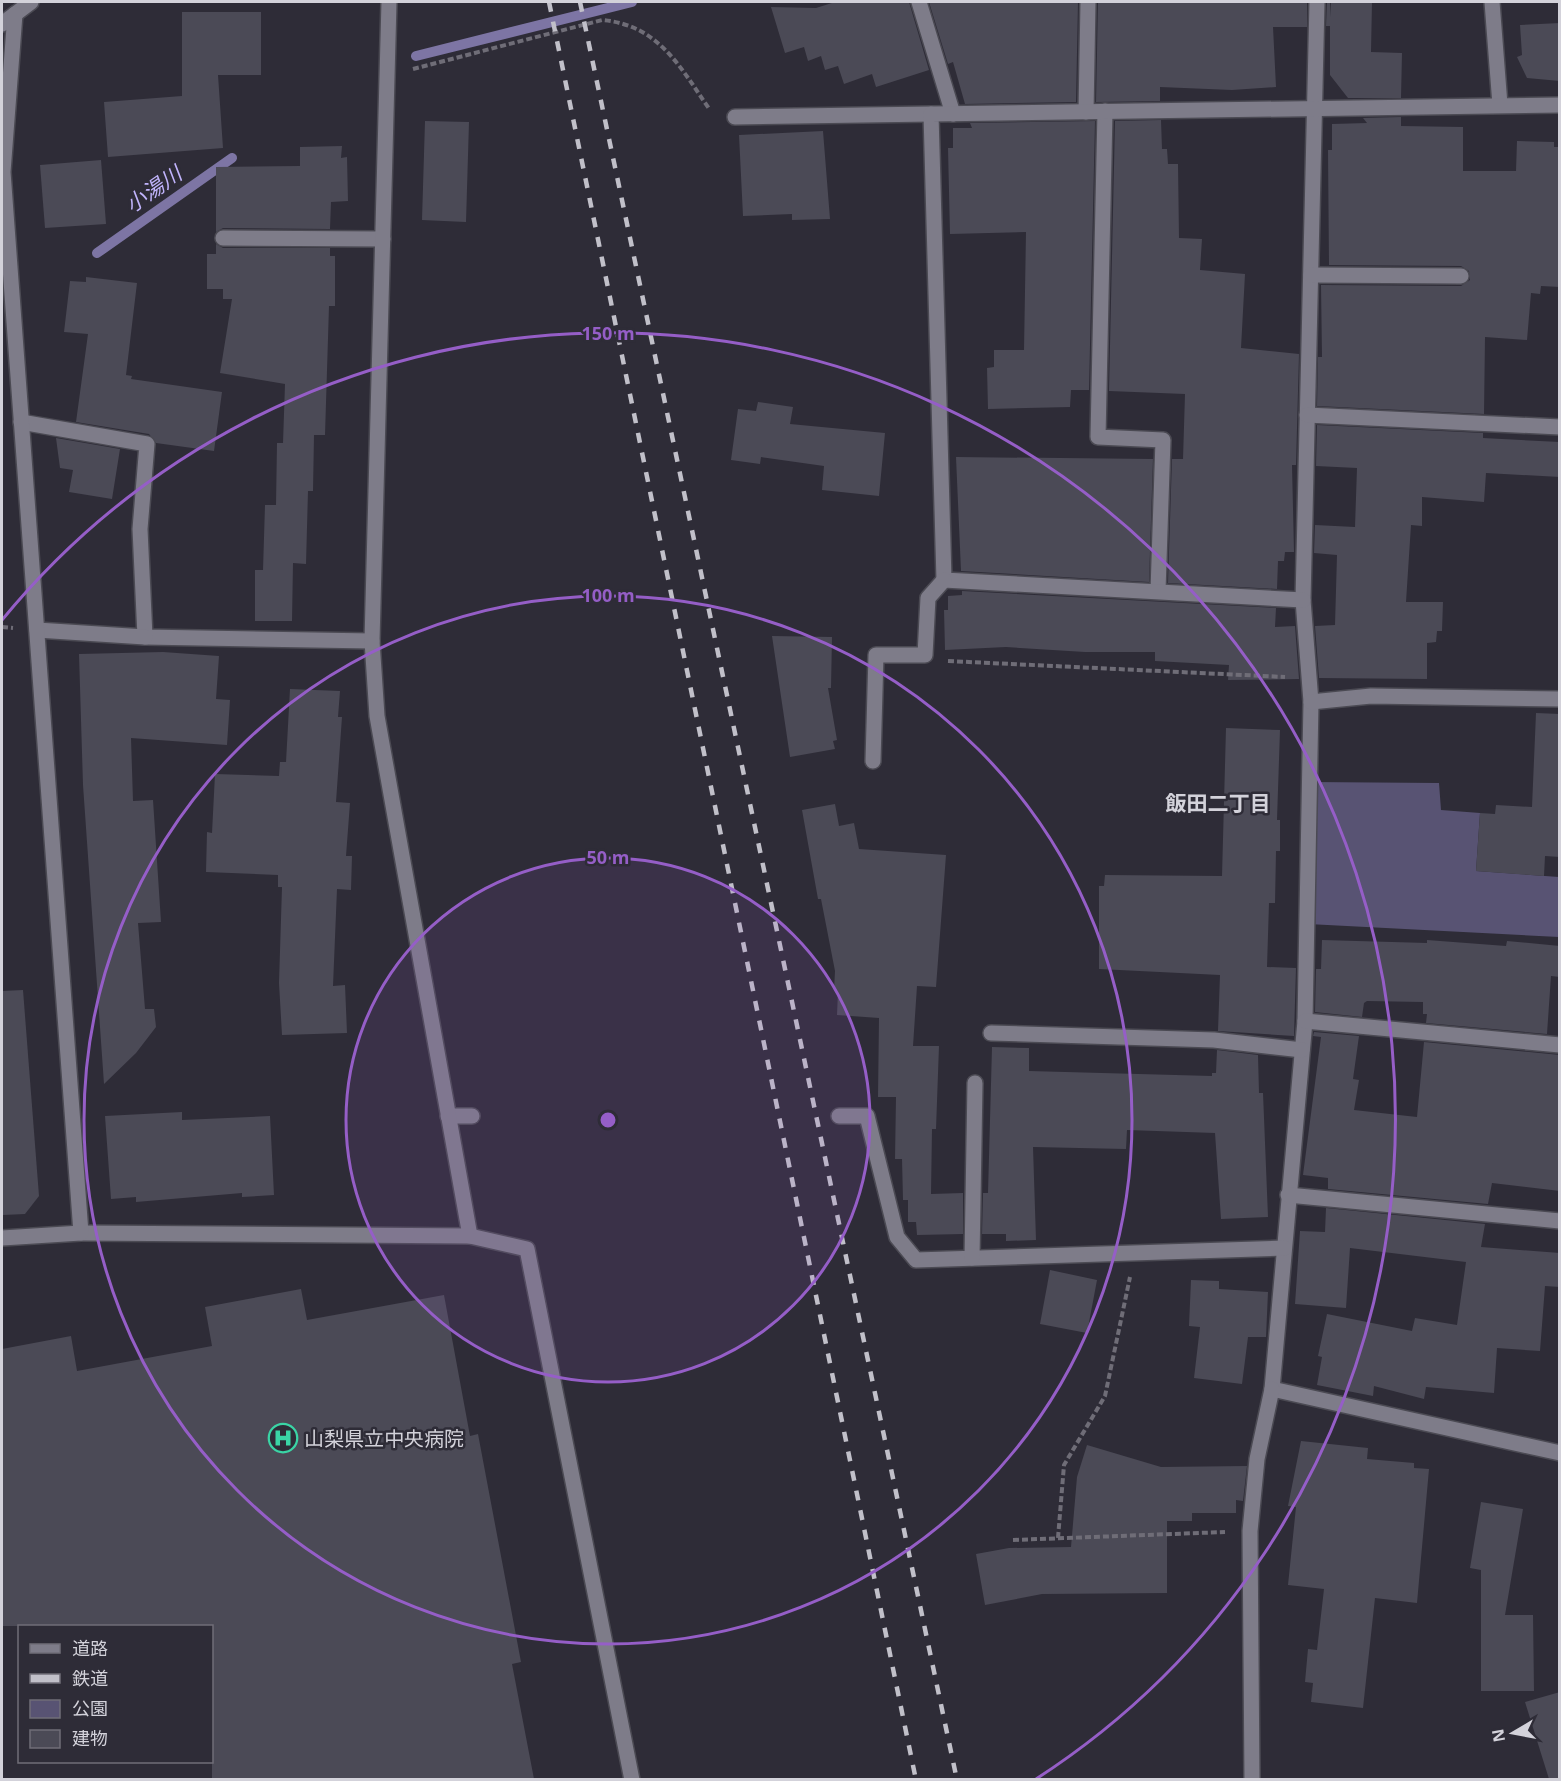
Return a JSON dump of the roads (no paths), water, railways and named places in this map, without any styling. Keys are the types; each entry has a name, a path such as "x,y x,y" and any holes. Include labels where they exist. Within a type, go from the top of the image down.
{"street":[{"path":"2,24 31,2"},
{"path":"388,2 372,641 377,716 470,1236"},
{"path":"919,2 953,114"},
{"path":"1086,112 1088,2"},
{"path":"1252,1779 1250,1531 1257,1459 1272,1389 1305,1021 1311,702 1303,600 1317,2"},
{"path":"1492,2 1500,105"},
{"path":"15,14 2,172 81,1233"},
{"path":"735,117 1560,105"},
{"path":"1105,111 1098,437 1163,440 1158,591"},
{"path":"873,760 876,655 924,655 928,598 944,580 931,114"},
{"path":"223,238 383,239"},
{"path":"1311,275 1461,276"},
{"path":"1307,415 1560,428"},
{"path":"21,422 147,444 140,529 145,637"},
{"path":"944,580 1303,600"},
{"path":"37,630 145,637 372,641"},
{"path":"1311,702 1371,696 1560,699"},
{"path":"1305,1021 1560,1045"},
{"path":"991,1033 1214,1040 1302,1050"},
{"path":"972,1258 975,1083"},
{"path":"448,1116 472,1116"},
{"path":"839,1116 867,1116 897,1236 916,1260 1284,1248"},
{"path":"1288,1195 1560,1221"},
{"path":"2,1238 81,1233 470,1236 527,1249 632,1779"},
{"path":"1272,1389 1560,1453"}],"waterway":[{"name":"小湯川","path":"416,56 632,2"},
{"name":"小湯川","path":"97,253 232,158"}],"railway":[{"path":"549,2 916,1780"},
{"path":"580,2 957,1780"}],"place":[{"name":"山梨県立中央病院","path":"283,1438"}],"district":[{"name":"飯田二丁目","path":"1218,803"}]}
